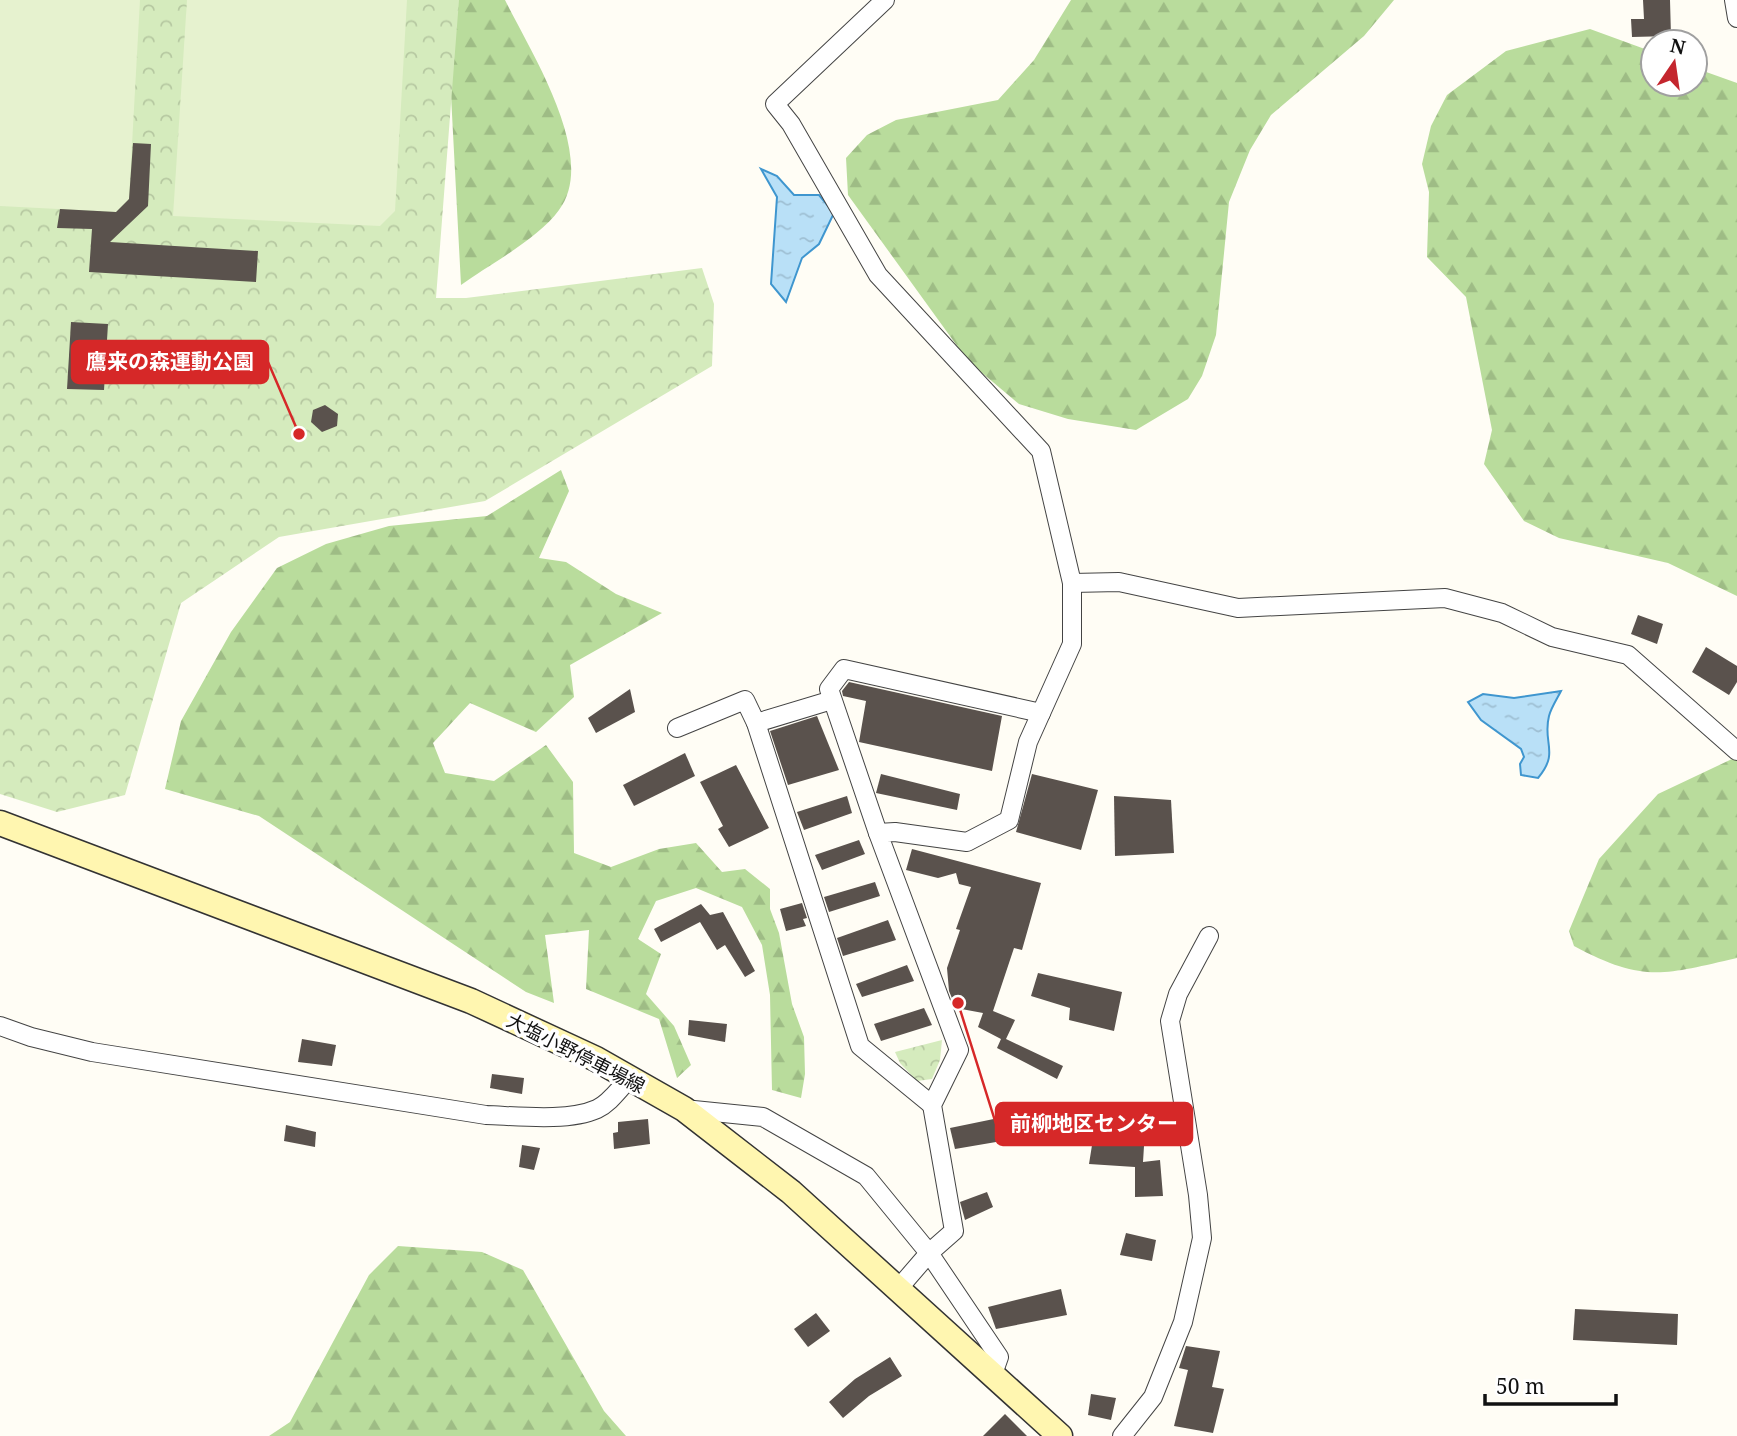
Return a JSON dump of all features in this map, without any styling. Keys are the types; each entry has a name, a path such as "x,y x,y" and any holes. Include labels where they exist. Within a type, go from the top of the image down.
{"main road":[{"name":"大塩小野停車場線","path":"0,822 471,1001 534,1028 684,1109 791,1192 1060,1436"}],"street":[{"path":"878,833 895,832 967,842 1009,820 1028,742 1072,644 1072,583 1041,451 878,275 791,124 775,104 885,0"},
{"path":"1734,0 1737,18"},
{"path":"1072,583 1132,584 1238,608 1445,598 1457,601 1502,613 1552,637 1628,656 1737,751"},
{"path":"898,1289 929,1253 954,1231 932,1105 959,1050 878,833 829,689 844,669 1041,713"},
{"path":"677,727 745,700 756,723 860,1045 932,1105"},
{"path":"756,723 832,700"},
{"path":"1122,1436 1153,1397 1168,1360 1183,1322 1202,1238 1198,1195 1170,1021 1178,994 1209,936"},
{"path":"0,1026 31,1037 92,1052 486,1115 538,1117 595,1110 610,1100 629,1079"},
{"path":"684,1109 763,1117 866,1176 929,1253 999,1357 993,1374"}],"green space":[{"path":"0,0 459,0 436,298 466,298 702,268 714,304 712,366 485,501 279,537 181,603 125,795 57,812 0,794"},
{"path":"0,0 140,0 129,199 116,212 0,206"},
{"path":"187,0 407,0 395,211 380,226 173,216"},
{"path":"446,0 505,0 556,104 566,134 571,162 569,188 559,210 550,221 526,241 461,285"},
{"path":"1071,0 1394,0 1364,36 1271,115 1250,150 1229,202 1216,335 1202,376 1188,399 1136,430 1068,419 1019,404 968,361 848,195 846,158 867,135 896,120 998,100 1034,60"},
{"path":"1590,29 1639,47 1639,98 1709,98 1709,73 1737,83 1737,596 1668,563 1559,538 1524,521 1484,464 1492,430 1466,297 1427,257 1429,192 1422,164 1431,126 1447,95 1506,51"},
{"path":"561,470 569,491 539,558 566,562 616,594 662,613 570,665 574,697 536,732 470,703 433,743 445,773 494,781 546,745 573,782 574,853 611,867 659,849 696,843 722,872 745,869 770,889 770,909 779,933 792,1004 804,1037 805,1074 801,1098 772,1090 770,995 762,945 742,907 696,888 656,901 638,939 661,954 646,994 674,1026 691,1065 677,1078 659,1019 586,989 589,930 545,935 554,1003 526,992 259,816 165,789 181,721 231,632 277,568 326,544 389,526 487,516"},
{"path":"1737,759 1737,958 1671,971 1636,971 1598,958 1574,946 1569,931 1599,859 1658,794"},
{"path":"942,1040 940,1060 932,1079 917,1081 900,1063 895,1052"},
{"path":"398,1246 482,1252 523,1270 604,1411 626,1436 269,1436 290,1422 369,1275"}],"water":[{"path":"761,169 777,176 794,195 819,195 834,213 819,244 802,258 786,302 771,284 777,197"},
{"path":"1561,691 1547,725 1548,761 1538,778 1521,775 1520,764 1524,757 1521,749 1481,720 1468,702 1483,694 1514,698"}],"building":[{"path":"1643,0 1670,0 1671,28 1639,28 1639,37 1632,37 1631,19 1644,19"},
{"path":"133,143 151,144 148,206 110,242 258,251 256,282 89,272 92,229 57,228 60,209 116,212 129,199"},
{"path":"71,322 108,324 104,390 67,389"},
{"path":"325,405 338,414 337,426 322,432 311,422 313,410"},
{"path":"1638,615 1663,624 1657,644 1631,634"},
{"path":"1706,647 1737,666 1737,682 1729,695 1692,672"},
{"path":"849,682 1002,716 992,771 859,742 866,701 843,696 842,691"},
{"path":"630,689 635,712 596,733 588,718"},
{"path":"817,716 839,770 788,785 770,731"},
{"path":"685,753 695,776 634,806 623,785"},
{"path":"736,765 769,828 729,847 718,829 723,826 700,782"},
{"path":"881,774 960,794 957,810 876,793"},
{"path":"1032,774 1098,790 1081,850 1016,832"},
{"path":"847,796 852,813 804,830 797,812"},
{"path":"1114,796 1171,800 1174,853 1115,856"},
{"path":"859,840 865,854 822,870 815,855"},
{"path":"912,849 1041,883 1022,950 1014,948 993,1011 1015,1020 1006,1039 1063,1066 1057,1079 997,1048 1001,1039 978,1027 983,1013 956,1008 949,991 947,968 960,930 956,929 971,887 959,884 956,873 938,878 906,870"},
{"path":"875,882 880,896 829,912 824,897"},
{"path":"802,903 807,918 803,919 806,926 786,931 780,909"},
{"path":"701,904 710,915 723,912 755,971 745,977 725,945 717,950 700,922 661,942 654,929"},
{"path":"888,920 896,940 843,956 837,938"},
{"path":"907,965 914,981 862,997 856,984"},
{"path":"1038,973 1122,992 1114,1031 1069,1020 1070,1008 1031,996"},
{"path":"924,1008 932,1025 881,1041 874,1024"},
{"path":"689,1020 727,1024 725,1042 688,1035"},
{"path":"302,1039 336,1045 332,1066 298,1062"},
{"path":"492,1074 524,1078 522,1094 490,1088"},
{"path":"1032,1111 1037,1135 955,1149 950,1128"},
{"path":"648,1119 650,1144 614,1149 613,1133 618,1132 618,1122"},
{"path":"286,1125 316,1132 315,1147 284,1141"},
{"path":"1093,1139 1144,1146 1143,1162 1160,1160 1163,1196 1135,1197 1135,1167 1089,1164"},
{"path":"522,1145 540,1148 534,1170 519,1167"},
{"path":"987,1192 993,1207 965,1220 960,1202"},
{"path":"1126,1233 1156,1240 1152,1261 1120,1255"},
{"path":"1061,1289 1067,1315 996,1329 988,1307"},
{"path":"1575,1309 1678,1314 1677,1345 1573,1340"},
{"path":"816,1313 830,1331 808,1347 794,1329"},
{"path":"1186,1346 1220,1351 1212,1387 1224,1389 1213,1433 1174,1426 1188,1370 1179,1368"},
{"path":"890,1357 902,1376 869,1396 843,1418 829,1402 855,1379"},
{"path":"1091,1394 1116,1398 1111,1420 1088,1415"},
{"path":"1005,1414 1027,1436 983,1436"}],"place":[{"name":"鷹来の森運動公園","path":"299,434"},
{"name":"前柳地区センター","path":"958,1003"}]}
